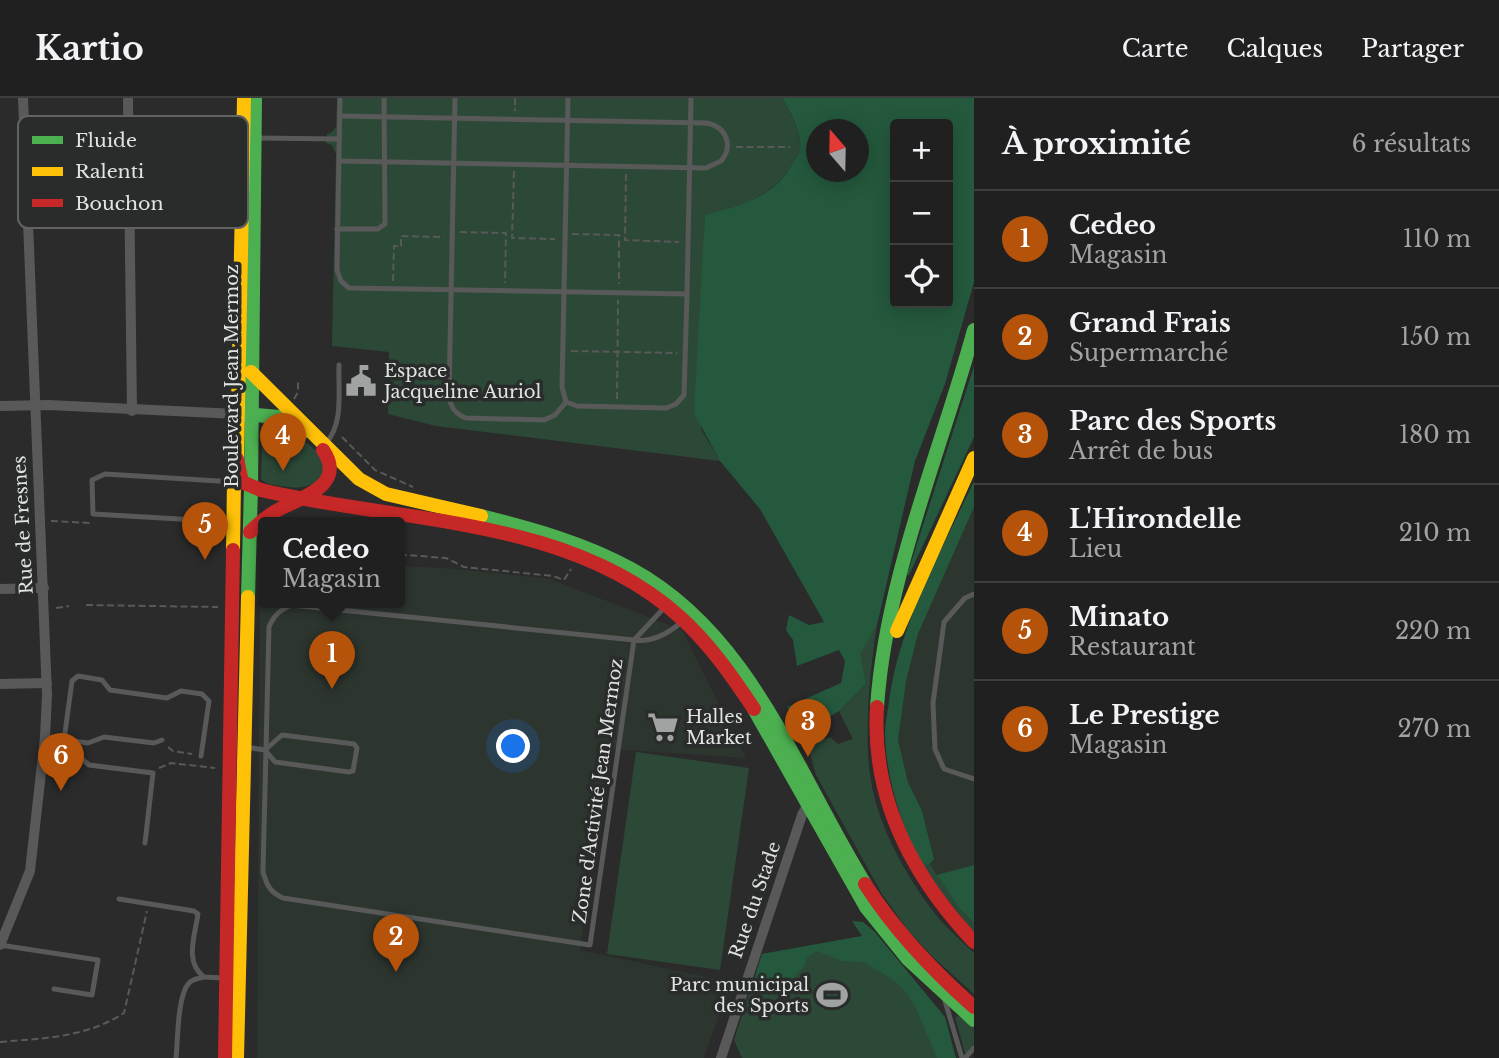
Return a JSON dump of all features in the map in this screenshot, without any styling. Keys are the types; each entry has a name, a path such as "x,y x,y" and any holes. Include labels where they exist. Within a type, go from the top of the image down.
{"main road":[{"name":"Boulevard Jean Mermoz","path":"244,98 244,116"},
{"name":"Boulevard Jean Mermoz","path":"234,902 243,746 250,532 237,459 251,372 255,98"},
{"name":"Boulevard Jean Mermoz","path":"234,902 230,770 232,607 234,523 243,484 244,228"},
{"path":"974,330 902,564 880,666 877,728 881,778 900,840 930,890 974,942"},
{"path":"251,372 327,450 332,464 330,478 306,496 267,517"},
{"path":"244,414 279,417 327,450 372,489 398,498 562,538 608,557 660,586 684,605 736,660 786,737 830,848 867,909 893,944 944,995 974,1020"},
{"path":"302,422 311,438"},
{"path":"877,728 884,678 897,631 974,458"},
{"path":"243,484 523,538 602,567 666,605 709,648 745,695 876,901 922,960 974,1007"},
{"path":"250,532 258,525"},
{"path":"660,586 666,605"},
{"path":"683,620 699,625 736,660"},
{"path":"225,1058 227,978 234,902"},
{"path":"234,902 237,1058"}],"street":[{"name":"Rue de Fresnes","path":"23,98 24,116"},
{"path":"128,98 128,116"},
{"name":"Rue de Fresnes","path":"0,945 30,872 44,742 47,683 28,228"},
{"path":"130,228 132,411"},
{"path":"0,406 35,405 244,414"},
{"path":"0,589 44,588"},
{"path":"0,684 47,683"},
{"name":"Rue du Stade","path":"721,1058 802,816 813,802"}],"lane":[{"path":"340,98 337,270 344,285 349,288 687,294"},
{"path":"337,229 383,227 384,98"},
{"path":"455,98 449,395 455,411 466,418 544,420 555,415 566,401"},
{"path":"568,98 562,387 566,401 577,407 672,406 681,401 684,395 691,98"},
{"path":"339,162 689,168 715,166 724,158 728,146 720,128 712,124 690,122 340,116"},
{"path":"254,138 339,139"},
{"path":"327,450 338,414 339,365"},
{"path":"234,523 93,514 92,480 105,474 243,484"},
{"path":"974,594 965,598 944,622 933,703 934,749 944,769 974,779"},
{"name":"Zone d'Activité Jean Mermoz","path":"286,608 273,616 269,627 263,872 272,893 283,898 590,945 634,639 666,605"},
{"name":"Zone d'Activité Jean Mermoz","path":"321,608 645,642 655,639 683,620"},
{"path":"64,740 72,681 78,676 102,680 110,691 167,698 181,691 202,694 209,701 201,755"},
{"path":"243,746 265,750 275,762 349,772 353,771 357,748 354,744 282,736 265,750"},
{"path":"44,742 64,740 88,743 104,737 154,743 160,741"},
{"path":"44,742 71,750 89,765 153,773 145,843"},
{"path":"119,899 194,911 198,914 191,958 204,977"},
{"path":"0,945 98,960 92,995 54,989"},
{"path":"176,1058 176,1036 186,987 191,980 204,977 227,978"},
{"path":"944,995 964,1058 974,1048"}],"path":[{"path":"515,98 515,119"},
{"path":"728,146 790,147"},
{"path":"512,238 514,163"},
{"path":"625,240 626,166"},
{"path":"505,292 506,233"},
{"path":"393,289 394,246 401,247 401,236 512,233"},
{"path":"620,235 625,235"},
{"path":"506,238 565,240"},
{"path":"620,240 688,242"},
{"path":"563,351 685,353"},
{"path":"295,398 298,380"},
{"path":"334,431 375,470 416,488"},
{"path":"41,521 93,523 93,514"},
{"path":"405,556 446,558 464,567 553,576 564,580 575,561"},
{"path":"86,605 232,607"},
{"path":"45,608 69,606"},
{"path":"160,741 173,751 201,755"},
{"path":"153,773 162,765 171,763 230,770"}],"shaded area":[{"path":"974,507 974,923 959,908 930,864 934,859 922,811 908,782 898,740 906,682 918,634"},
{"path":"405,566 446,568 550,579 682,630 746,758 611,749 580,950 731,982 704,1058 257,1058 260,608 405,608"}],"green space":[{"path":"337,98 782,98 795,122 800,142 799,153 785,175 755,198 705,215 701,429 720,461 436,426 388,414 389,352 332,346 336,154 332,145 326,143 327,134 336,127"},
{"path":"782,98 974,98 974,282 945,384 915,461 877,625 860,654 866,684 839,711 801,735 787,707 841,683 845,661 839,650 797,666 793,640 786,630 789,615 809,625 824,622 760,509 720,461 694,413 705,215 755,198 776,185 799,153 800,142 795,122"},
{"path":"974,366 974,437 907,575"},
{"path":"263,423 281,423 322,455 327,464 321,478 303,487 271,484 261,479"},
{"path":"974,481 974,507 918,634 906,682 898,740 908,782 922,811 934,859 930,864 921,867 892,785 886,751 886,721 894,672 912,615"},
{"path":"877,625 868,720 868,758 874,794 894,849 914,884 940,920 974,953 974,994 907,929 882,894 816,775 809,751 818,741 830,737 838,744 853,739 839,711 866,684 859,654"},
{"path":"636,752 749,768 720,970 607,954"},
{"path":"930,864 959,908 974,923 974,933 921,867"},
{"path":"974,865 974,923 959,908 937,875"},
{"path":"852,921 863,922 874,931 945,1017 956,1058 937,1058 916,1008 906,992 895,981 864,962 842,961 817,951 807,958 797,975 770,994 762,990 756,974 762,954 862,936"},
{"name":"Parc municipal des Sports","path":"863,936 935,1016 946,1058 742,1058 734,1040 762,954"},
{"path":"959,1016 974,1028 974,1052 966,1057 955,1017"}],"traffic: fast":[{"path":"248,597 255,98"},
{"path":"877,707 882,659 903,563 974,330"},
{"path":"244,414 279,417 303,432"},
{"path":"481,516 558,538 613,560 673,597 709,630 740,668 768,710 865,884"},
{"path":"754,709 866,907 908,959 974,1020"}],"traffic: slow":[{"path":"244,98 244,116"},
{"path":"233,550 241,228"},
{"path":"251,372 359,479 386,494 481,516"},
{"path":"897,631 974,458"},
{"path":"237,1058 248,597"}],"traffic: jam":[{"path":"267,517 318,489 325,481 329,473 329,462 323,450"},
{"path":"237,459 242,482 261,490 480,528 535,541 587,559 636,584 680,617 729,672 754,709"},
{"path":"250,532 258,525"},
{"path":"225,1058 233,550"},
{"path":"877,707 881,773 900,835 932,891 974,942"},
{"path":"865,884 915,949 974,1007"}],"place":[{"name":"Espace Jacqueline Auriol","path":"361,381"},
{"name":"L'Hirondelle","path":"283,471"},
{"name":"Minato","path":"205,560"},
{"name":"Cedeo","path":"332,689"},
{"name":"Halles Market","path":"663,727"},
{"name":"Parc des Sports","path":"808,757"},
{"name":"Le Prestige","path":"61,791"},
{"name":"Grand Frais","path":"396,972"},
{"name":"Parc municipal des Sports","path":"832,995"}]}
